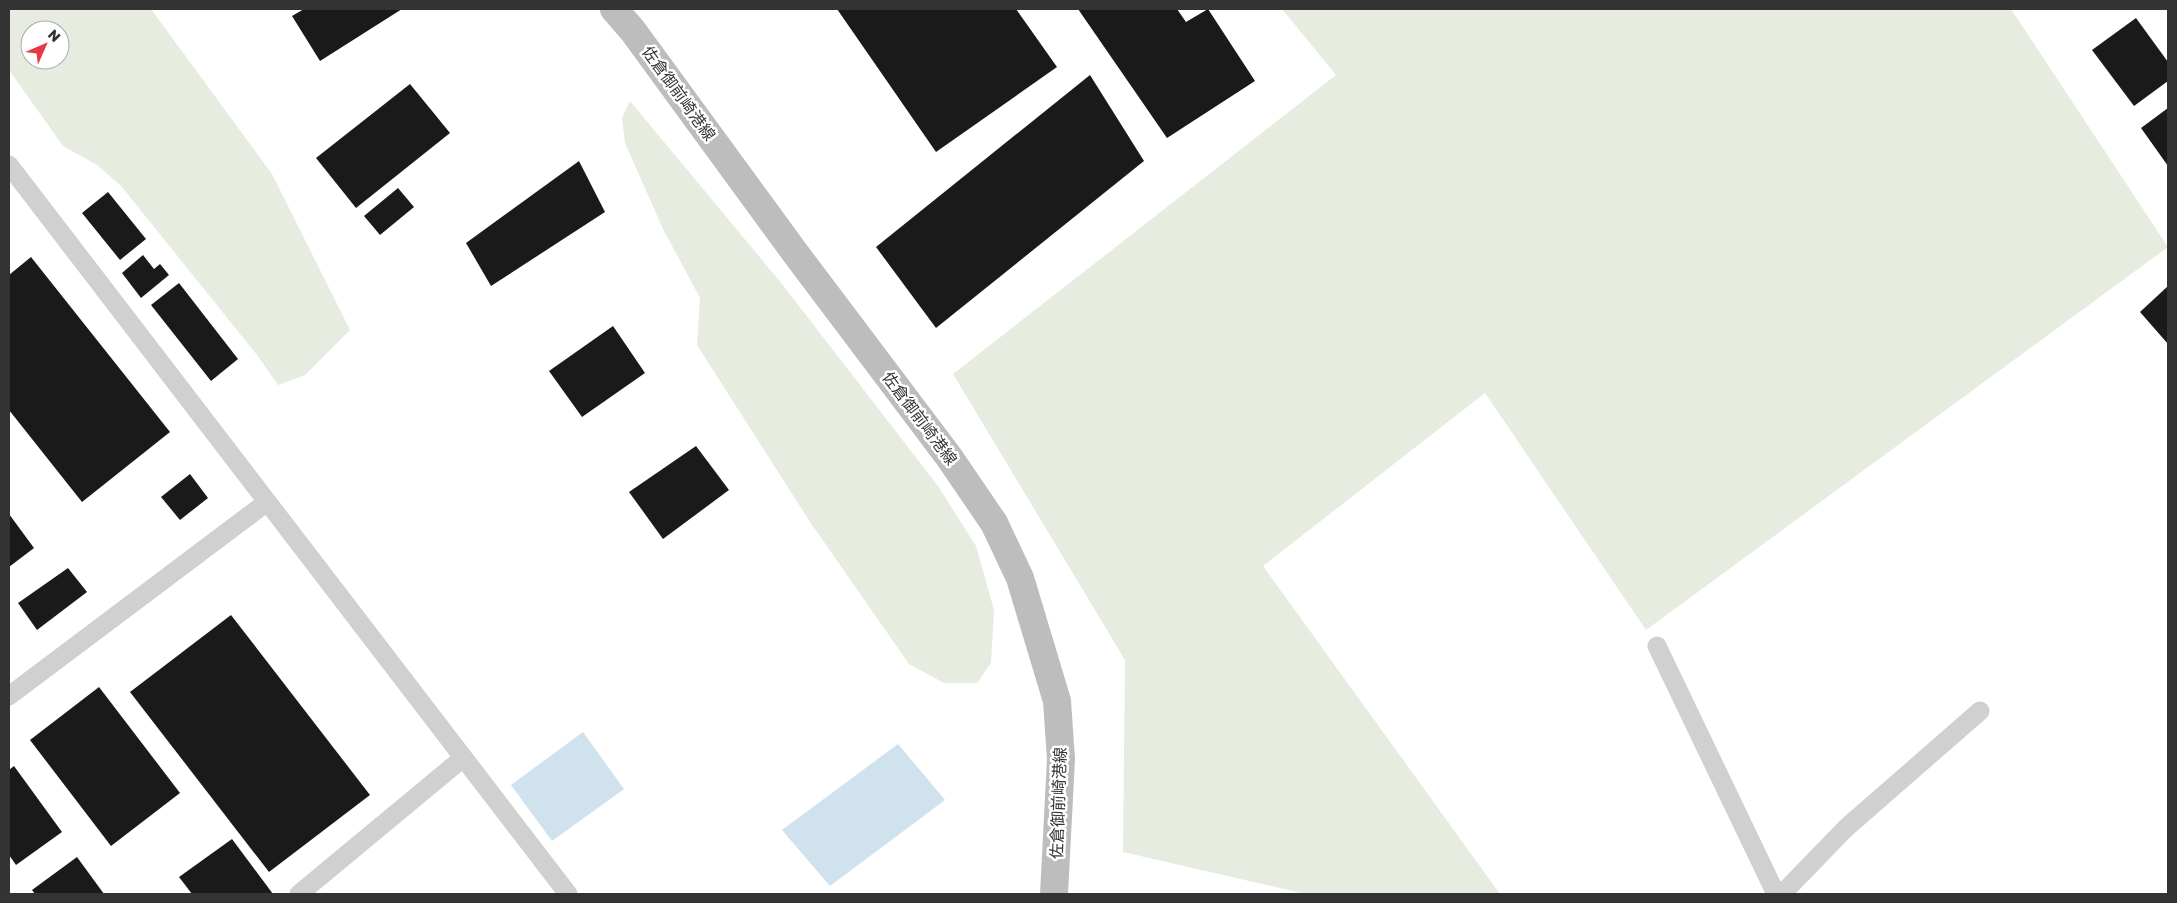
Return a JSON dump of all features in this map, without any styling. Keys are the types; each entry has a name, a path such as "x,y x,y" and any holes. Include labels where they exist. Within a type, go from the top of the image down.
{"main road":[{"name":"佐倉御前崎港線","path":"614,9 633,31 796,254 949,456 994,523 1020,578 1057,701 1061,759 1054,894"}],"lane":[{"path":"9,166 568,894"},
{"path":"9,696 267,502"},
{"path":"1657,646 1776,894"},
{"path":"1782,894 1846,828 1980,711"},
{"path":"299,894 464,758"}],"shaded area":[{"path":"9,9 151,9 272,174 350,330 305,375 278,385 257,355 122,187 97,165 63,146 9,70"},
{"path":"1282,9 2011,9 2168,247 1646,630 1485,393 1263,566 1500,894 1306,894 1123,852 1125,660 953,374 1336,75"},
{"path":"630,101 782,284 938,486 976,546 994,610 991,663 977,683 944,683 909,664 810,522 697,345 700,298 663,229 625,143 622,118"}],"water":[{"path":"583,732 624,789 552,841 511,785"},
{"path":"898,744 945,800 830,886 782,830"}],"building":[{"path":"304,9 402,9 320,61 292,16"},
{"path":"837,9 1016,9 1057,67 936,152"},
{"path":"1078,9 1177,9 1186,22 1208,9 1255,81 1167,138"},
{"path":"2136,18 2168,62 2168,81 2134,106 2092,50"},
{"path":"1090,75 1144,161 936,328 876,247"},
{"path":"410,84 450,133 356,208 316,158"},
{"path":"2168,108 2168,166 2141,128"},
{"path":"579,161 605,212 491,286 466,243"},
{"path":"398,188 414,207 380,235 364,216"},
{"path":"108,192 146,239 120,260 82,213"},
{"path":"143,255 154,269 160,264 169,275 141,298 122,273"},
{"path":"31,257 170,432 82,502 9,410 9,275"},
{"path":"179,283 238,359 211,381 151,305"},
{"path":"2168,286 2168,344 2140,312"},
{"path":"613,326 645,373 582,417 549,371"},
{"path":"696,446 729,490 663,539 629,492"},
{"path":"190,474 208,498 180,520 161,497"},
{"path":"9,514 34,548 9,567"},
{"path":"68,568 87,592 37,630 18,603"},
{"path":"231,615 370,795 269,872 130,692"},
{"path":"99,687 180,793 111,846 30,740"},
{"path":"14,766 62,832 16,865 9,855 9,770"},
{"path":"232,839 273,894 192,894 179,877"},
{"path":"77,857 104,894 35,894 32,890"}]}
